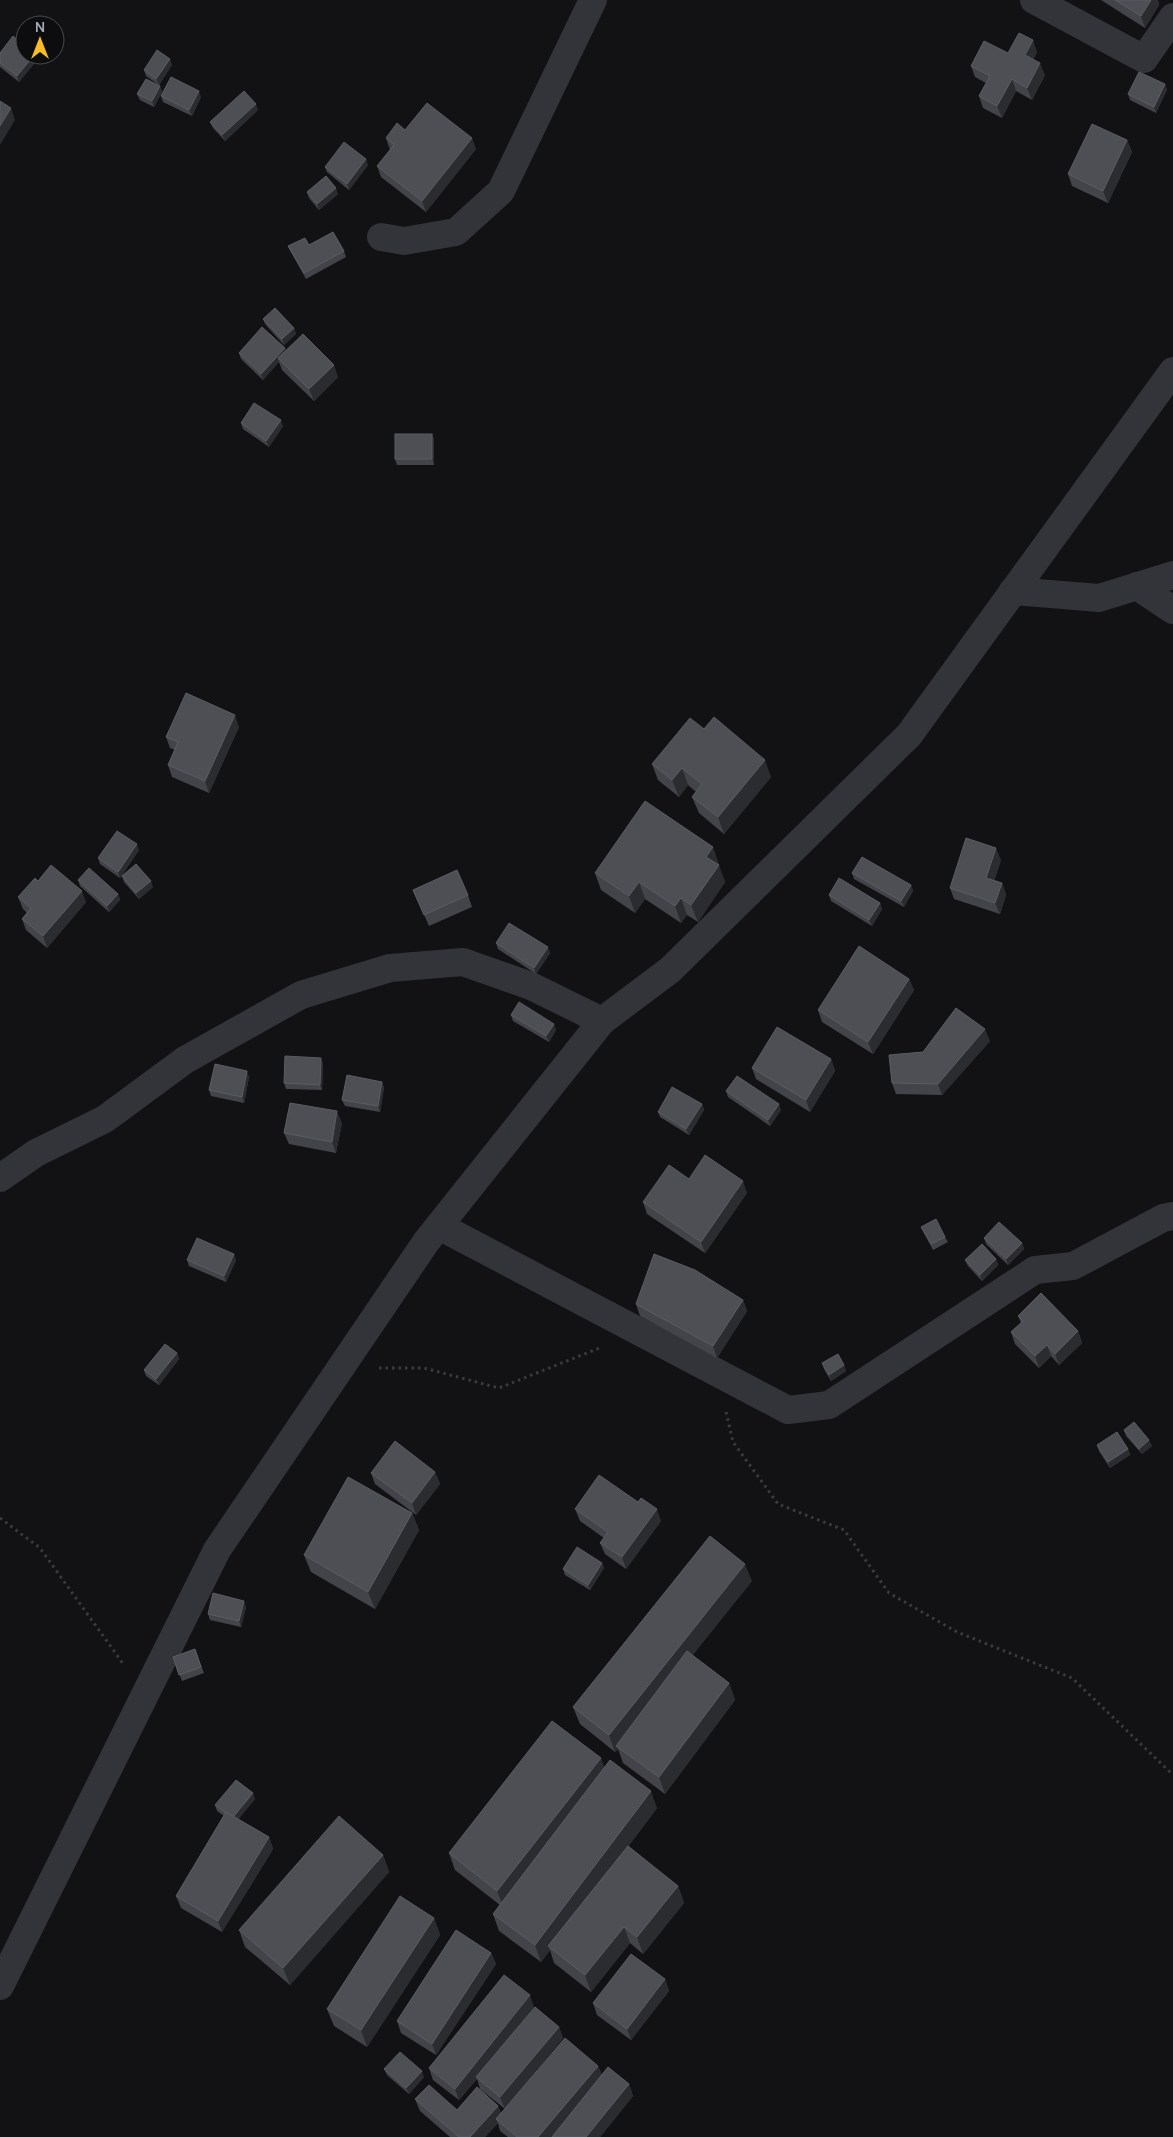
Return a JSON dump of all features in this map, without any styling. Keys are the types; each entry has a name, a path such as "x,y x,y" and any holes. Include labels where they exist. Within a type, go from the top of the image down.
{"street":[{"path":"381,237 404,241 456,232 501,191 593,0"},
{"path":"1034,0 1144,59 1173,16"},
{"path":"0,1986 217,1550 426,1242 602,1021 670,970 909,735 1173,371"},
{"path":"1013,591 1099,598 1173,575"},
{"path":"1137,586 1173,610"},
{"path":"0,1178 36,1153 104,1118 185,1060 301,995 390,968 463,962 531,986 602,1021"},
{"path":"438,1226 788,1410 829,1406 1035,1270 1074,1266 1163,1218 1173,1216"}],"path":[{"path":"340,1368 424,1368 499,1388 578,1355 641,1333"},
{"path":"716,1372 733,1442 778,1504 844,1530 889,1593 956,1632 1072,1678 1173,1775"},
{"path":"0,1518 40,1548 145,1694"}],"building":[{"path":"1115,0 1151,0 1141,16"},
{"path":"1019,33 1033,40 1025,55 1040,63 1027,88 1012,79 997,106 979,96 990,76 971,66 984,41 1008,53"},
{"path":"13,36 15,38 15,65 26,65 17,76 0,63 0,53"},
{"path":"157,50 170,59 156,79 144,70"},
{"path":"1139,72 1165,84 1154,107 1128,94"},
{"path":"171,77 199,91 189,110 161,96"},
{"path":"146,79 160,86 152,101 137,94"},
{"path":"244,91 256,104 222,135 210,122"},
{"path":"0,101 11,108 0,126"},
{"path":"427,103 472,138 422,201 377,166 394,145 386,138 397,123 405,130"},
{"path":"1092,124 1127,140 1103,191 1068,174"},
{"path":"344,142 366,159 347,184 325,167"},
{"path":"326,176 336,188 317,204 307,192"},
{"path":"333,232 344,251 304,273 288,246 305,238 309,245"},
{"path":"275,308 294,328 282,339 263,319"},
{"path":"262,327 285,348 261,374 239,353"},
{"path":"303,334 334,365 309,389 278,358"},
{"path":"254,403 281,420 266,441 241,423"},
{"path":"395,434 432,434 432,459 395,459"},
{"path":"186,693 235,715 205,781 168,765 178,742 166,737"},
{"path":"714,717 765,760 718,817 692,797 702,784 682,768 672,780 652,764 690,718 704,729"},
{"path":"645,801 713,847 706,857 719,865 691,905 681,898 675,906 639,882 629,896 595,873"},
{"path":"117,831 137,844 118,872 98,858"},
{"path":"966,838 996,848 986,878 1002,883 995,903 950,888"},
{"path":"862,857 911,885 901,901 852,873"},
{"path":"136,864 151,881 136,893 122,876"},
{"path":"51,865 82,891 43,936 22,919 31,908 18,897 35,878 38,881"},
{"path":"89,868 118,894 107,906 78,880"},
{"path":"457,870 468,895 424,915 413,890"},
{"path":"839,878 880,903 869,920 829,895"},
{"path":"509,923 548,947 534,968 496,943"},
{"path":"859,946 909,979 868,1042 818,1010"},
{"path":"519,1002 554,1024 546,1036 511,1015"},
{"path":"956,1008 985,1029 938,1084 892,1083 889,1055 923,1052"},
{"path":"777,1027 831,1059 806,1100 752,1068"},
{"path":"285,1056 321,1058 320,1085 284,1083"},
{"path":"215,1064 247,1071 242,1097 209,1090"},
{"path":"347,1075 382,1082 378,1106 342,1100"},
{"path":"737,1076 779,1104 768,1120 726,1091"},
{"path":"672,1087 702,1104 686,1129 658,1112"},
{"path":"290,1103 337,1111 332,1142 284,1133"},
{"path":"705,1155 743,1181 701,1242 643,1202 669,1165 689,1179"},
{"path":"936,1219 945,1237 931,1244 921,1227"},
{"path":"999,1222 1022,1243 1006,1259 984,1238"},
{"path":"197,1238 234,1254 224,1276 187,1260"},
{"path":"982,1244 996,1259 980,1275 965,1260"},
{"path":"654,1254 695,1270 743,1300 713,1346 636,1304"},
{"path":"1041,1293 1078,1331 1055,1354 1047,1345 1035,1356 1011,1332 1023,1321 1018,1316"},
{"path":"165,1344 177,1353 156,1379 144,1370"},
{"path":"838,1354 844,1365 829,1375 822,1363"},
{"path":"1134,1422 1149,1440 1139,1449 1124,1430"},
{"path":"1117,1432 1128,1449 1108,1462 1097,1445"},
{"path":"395,1441 435,1472 412,1503 371,1473"},
{"path":"599,1475 638,1502 641,1498 657,1509 622,1557 600,1543 608,1532 575,1509"},
{"path":"348,1477 412,1513 368,1592 304,1555"},
{"path":"710,1536 745,1564 609,1735 573,1707"},
{"path":"577,1547 602,1563 588,1585 563,1569"},
{"path":"213,1593 244,1601 239,1621 208,1614"},
{"path":"195,1649 201,1667 179,1675 173,1657"},
{"path":"687,1651 729,1683 659,1777 616,1746"},
{"path":"552,1721 601,1758 497,1891 449,1853"},
{"path":"610,1760 651,1791 535,1945 493,1914"},
{"path":"236,1780 253,1793 233,1817 215,1805"},
{"path":"226,1812 269,1837 218,1921 176,1896"},
{"path":"339,1816 383,1855 283,1968 239,1930"},
{"path":"628,1846 678,1886 637,1937 624,1927 585,1975 548,1946"},
{"path":"400,1896 434,1918 361,2030 327,2009"},
{"path":"456,1930 491,1953 432,2044 397,2021"},
{"path":"631,1954 665,1979 627,2029 593,2003"},
{"path":"504,1975 530,1995 455,2089 429,2068"},
{"path":"535,2007 559,2027 500,2097 476,2077"},
{"path":"565,2038 598,2066 538,2137 517,2137 496,2119"},
{"path":"400,2052 422,2071 406,2088 384,2069"},
{"path":"608,2067 629,2084 586,2137 552,2137"},
{"path":"429,2085 457,2110 477,2087 498,2106 470,2137 459,2137 415,2099"}]}
